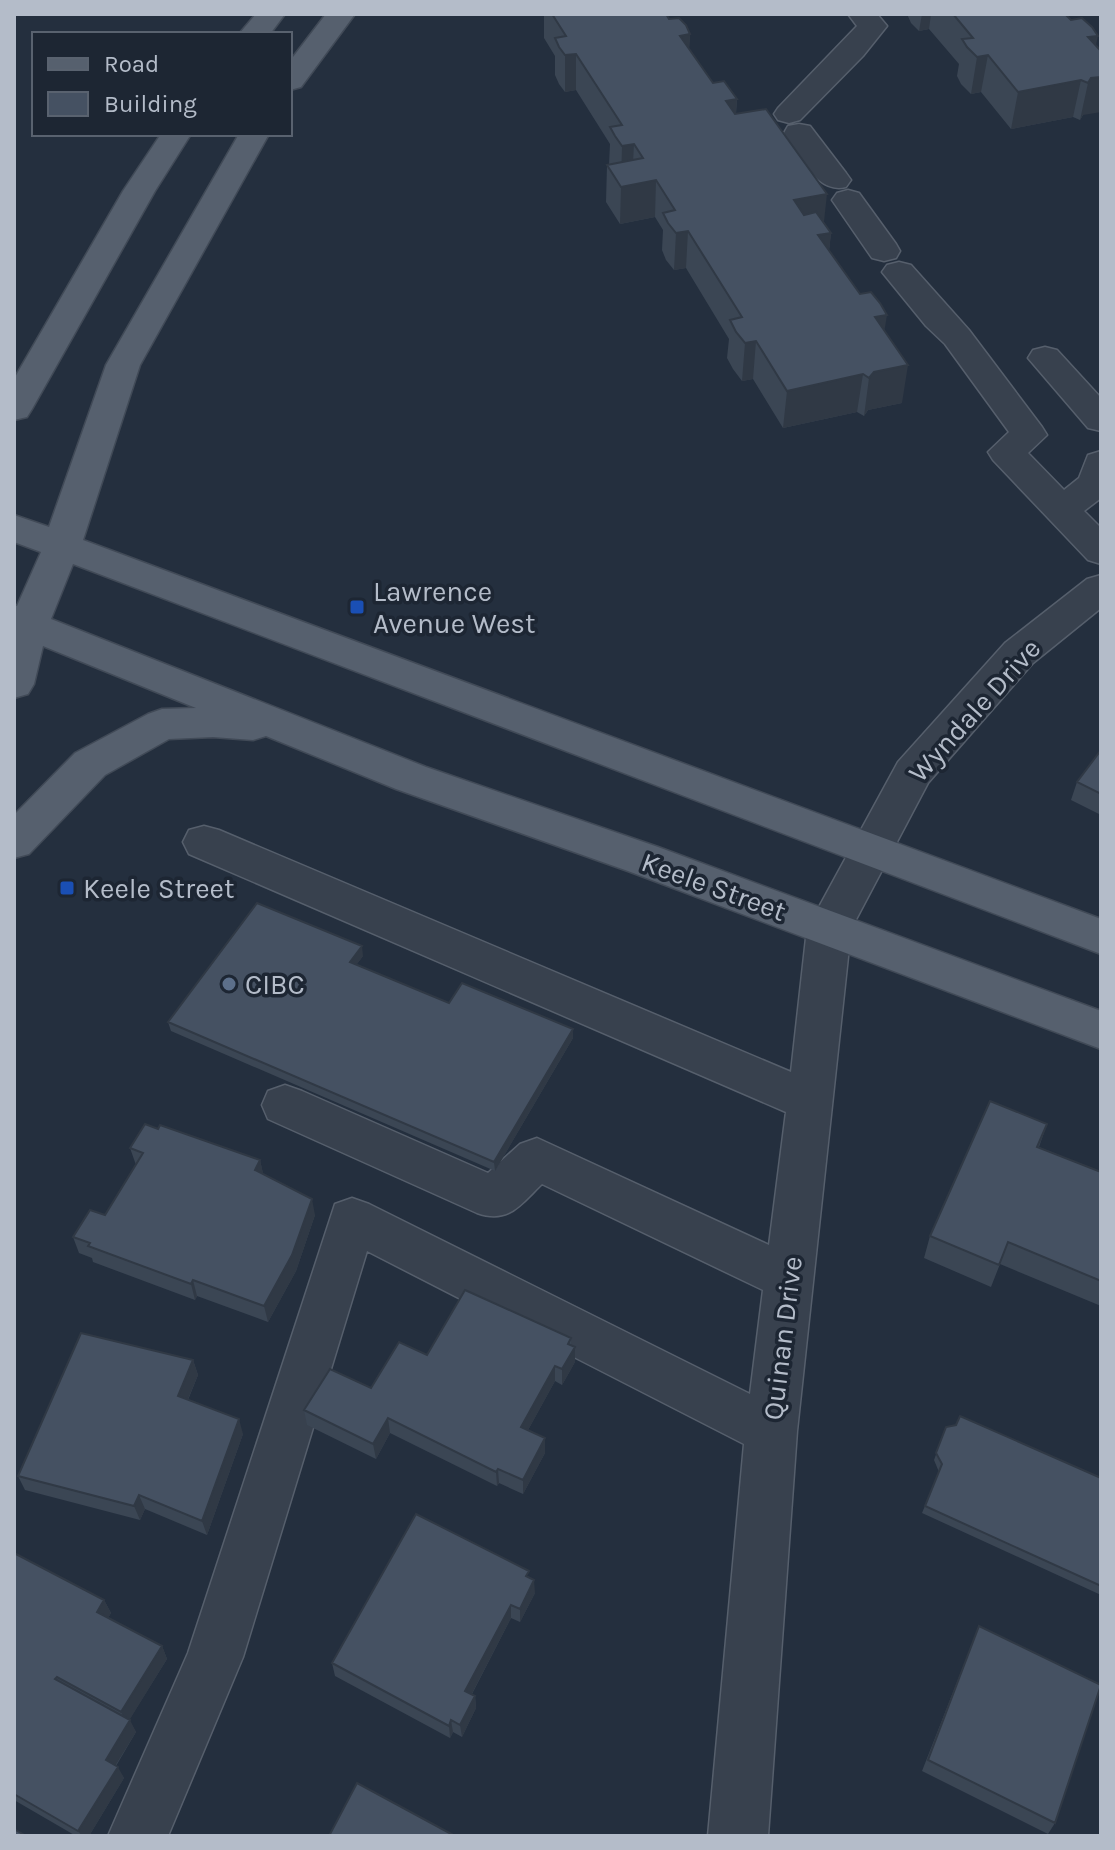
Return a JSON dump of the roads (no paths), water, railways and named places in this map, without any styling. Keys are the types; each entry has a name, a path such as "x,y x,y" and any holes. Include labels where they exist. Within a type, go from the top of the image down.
{"main road":[{"path":"256,32 271,14"},
{"path":"292,78 341,14"},
{"path":"14,409 139,191 175,136"},
{"path":"14,684 22,622 62,546 123,365 253,136"},
{"path":"14,528 1101,937"},
{"name":"Keele Street","path":"22,622 425,783 643,859 1101,1030"},
{"path":"14,842 90,764 162,724 213,722 287,728"}],"street":[{"path":"862,14 872,26 794,124 892,261 938,319 957,337 1029,435 1006,452 1101,551"},
{"path":"1045,358 1101,420"},
{"path":"1062,510 1096,483 1101,463"},
{"name":"Wyndale Drive","path":"870,852 913,773 1019,653 1101,588"},
{"path":"204,842 810,1101"},
{"name":"Quinan Drive","path":"738,1836 771,1431 829,929 870,852"},
{"path":"285,1105 494,1198 537,1159 789,1278"},
{"path":"138,1836 215,1657 352,1219 771,1431"}],"place":[{"name":"Lawrence Avenue West","path":"357,607"},
{"name":"Keele Street","path":"67,888"},
{"name":"CIBC","path":"229,984"}]}
